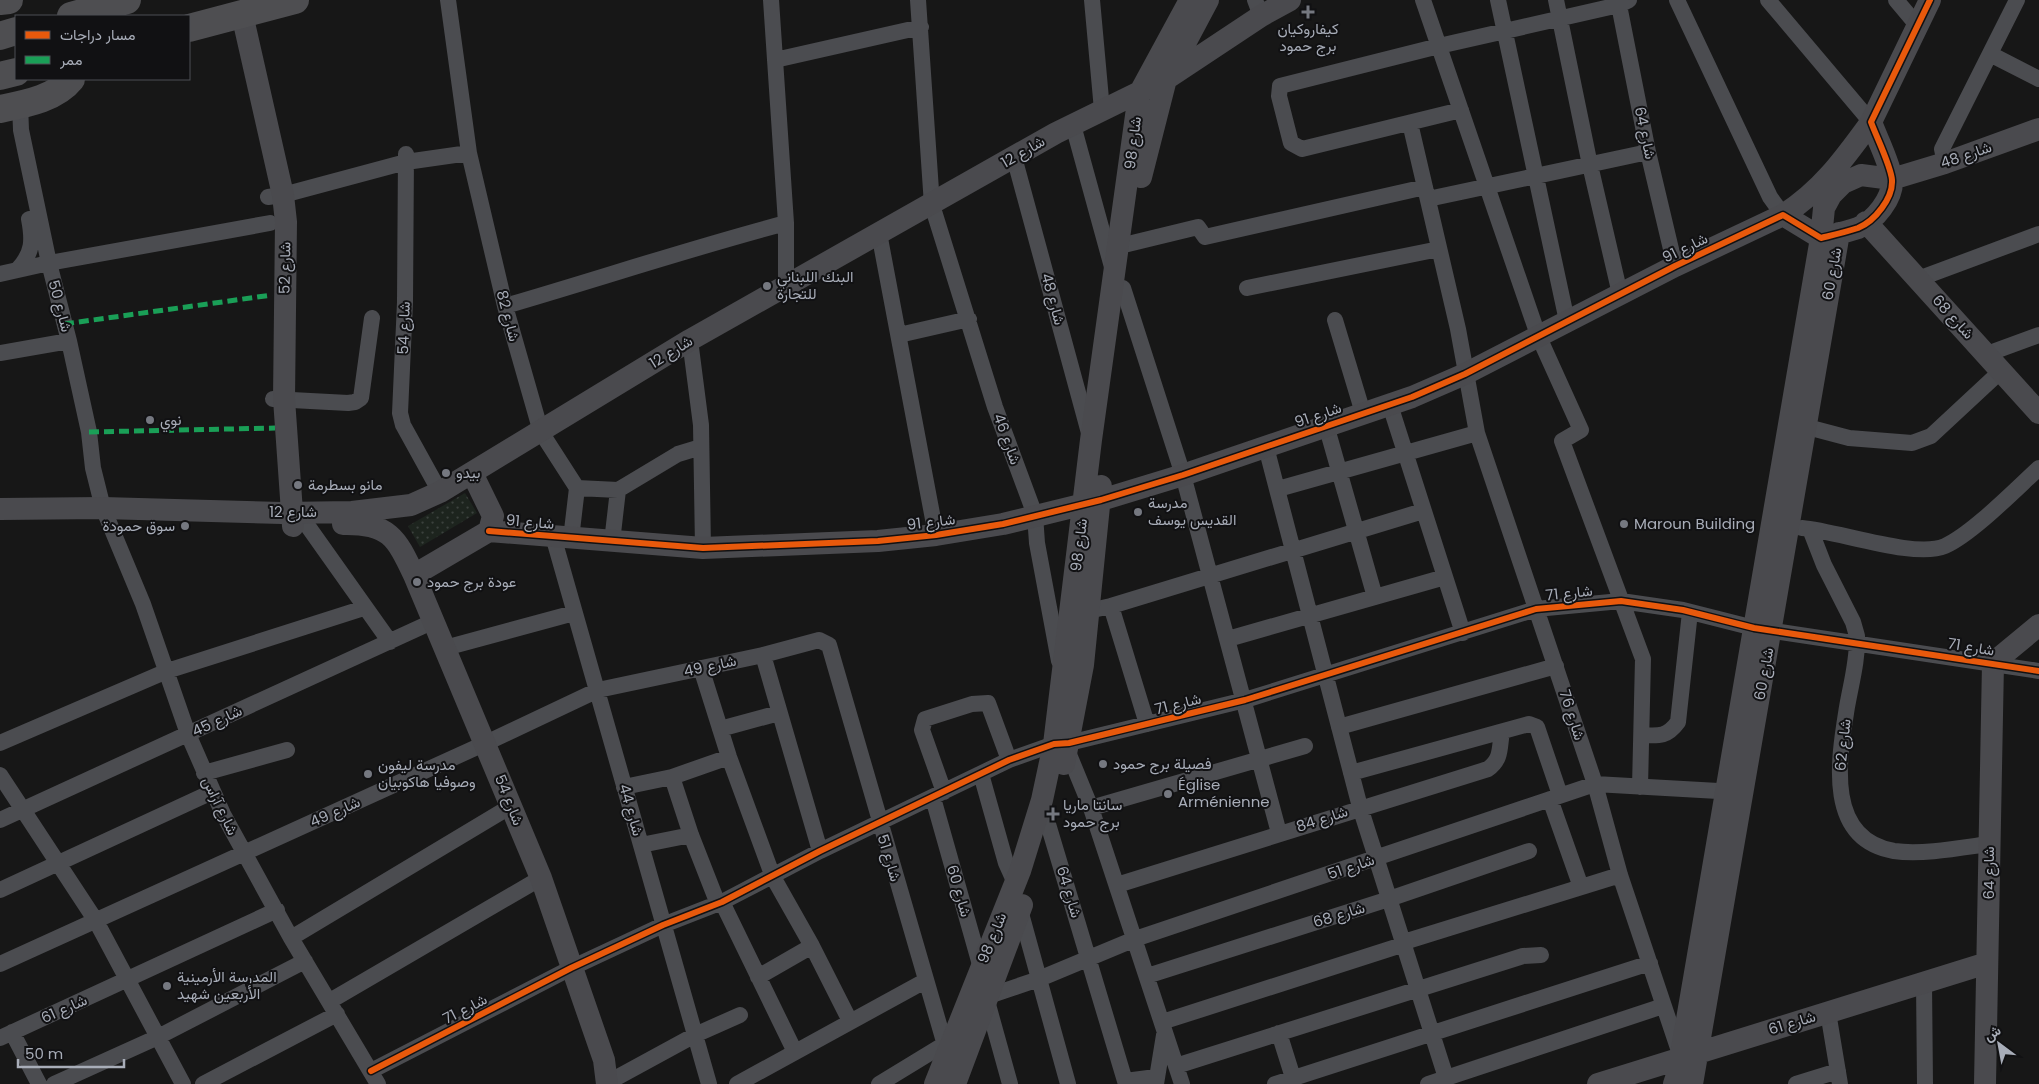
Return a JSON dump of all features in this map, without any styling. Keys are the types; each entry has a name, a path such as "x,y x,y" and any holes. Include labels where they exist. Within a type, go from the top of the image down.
{"highway":[{"path":"0,2 9,0"},
{"path":"190,28 295,0"},
{"path":"74,15 109,2"},
{"path":"0,36 15,32"},
{"path":"0,76 15,72"},
{"path":"7,108 55,92 70,80"}],"street":[{"name":"شارع 82","path":"448,0 469,149 505,306 542,432 577,488"},
{"path":"771,0 786,224 786,286"},
{"path":"918,0 932,204"},
{"path":"1092,0 1102,110"},
{"name":"شارع 98","path":"955,1084 1015,882 1042,800 1063,746 1062,677 1092,502 1114,333 1118,280 1139,94 1190,0"},
{"name":"شارع 98","path":"989,970 1020,910 1048,824 1063,746 1083,665 1088,610 1092,502 1091,440 1118,280 1166,79 1208,0"},
{"name":"شارع 12","path":"292,521 411,505 440,492 542,432 690,340 1014,157 1102,110 1139,94 1166,79 1258,8 1290,0"},
{"path":"1423,0 1538,335 1581,430 1562,441 1620,601 1643,658 1640,787"},
{"path":"1498,0 1567,321"},
{"path":"1556,0 1590,165 1620,294"},
{"path":"1677,0 1770,197 1783,214 1830,236 1860,227 1885,203 1892,179 1870,122 1768,0"},
{"path":"1896,0 1917,25"},
{"name":"شارع 91","path":"489,531 703,548 878,541 936,536 1003,524 1092,502 1183,475 1326,425 1390,405 1466,374 1538,335 1783,214 1806,200 1839,166 1870,122 1930,0"},
{"path":"1945,163 1942,149 2017,0"},
{"path":"1461,110 1302,149 1292,143 1279,96 1280,86 1622,2"},
{"name":"شارع 64","path":"1622,2 1648,152 1675,266"},
{"name":"شارع 52","path":"236,16 275,191 286,222 279,399"},
{"path":"775,60 921,27"},
{"path":"1990,54 2039,79"},
{"path":"7,108 31,198 33,238 28,255 18,269"},
{"name":"شارع 76","path":"1410,123 1458,329 1477,433 1595,784 1620,875 1663,1006 1690,1054"},
{"path":"1073,125 1118,280 1183,475 1245,700 1279,833"},
{"name":"شارع 48","path":"1892,179 1945,163 2039,129"},
{"path":"275,191 406,158 469,149"},
{"path":"1128,244 1198,227 1205,237 1426,193 1487,186 1648,152"},
{"name":"شارع 48","path":"1014,157 1091,440"},
{"name":"شارع 54","path":"406,158 405,302 400,413 403,425 440,492"},
{"name":"شارع 60","path":"1692,1084 1690,1054 1763,630 1790,527 1798,424 1830,236 1824,208 1831,195 1843,183 1861,176 1892,179"},
{"name":"شارع 52","path":"275,191 270,223 279,399 292,521"},
{"name":"شارع 50","path":"31,198 69,341 106,515"},
{"name":"شارع 46","path":"932,204 995,407 1035,515 1037,543 1062,677"},
{"name":"شارع 68","path":"1866,222 2039,413"},
{"path":"0,274 48,263 270,223"},
{"path":"505,306 644,266 710,243 786,224"},
{"path":"880,233 936,536"},
{"path":"1918,279 2039,234"},
{"path":"1247,288 1439,248"},
{"path":"279,399 348,403 355,402 361,398 372,318"},
{"path":"899,335 969,320"},
{"path":"1335,320 1363,413"},
{"path":"1798,424 1849,438 1912,443 1931,436 1994,362 2039,335"},
{"path":"690,340 701,425 703,548"},
{"path":"0,353 69,341"},
{"path":"1390,405 1463,633"},
{"path":"1326,425 1375,597"},
{"path":"1278,489 1477,433"},
{"path":"562,537 577,488 618,490 678,454 701,447"},
{"path":"1266,447 1360,807 1389,900 1405,943 1447,1081"},
{"path":"1790,527 1918,550 1945,547 1969,530 2039,468"},
{"path":"414,575 489,531 493,516 472,473"},
{"path":"612,542 618,490"},
{"path":"400,546 400,532 411,505"},
{"name":"شارع 12","path":"0,509 106,515 362,523 372,525 391,535 400,546"},
{"path":"1088,610 1111,606 1423,511"},
{"name":"شارع 12","path":"0,521 106,515"},
{"name":"شارع آراس","path":"106,515 167,670 188,734 212,792 291,938 374,1078"},
{"path":"292,521 390,642"},
{"name":"شارع 62","path":"1790,527 1824,564 1853,622 1857,643 1842,740 1840,772 1840,792 1852,825 1877,846 1895,851 1945,849 1989,844"},
{"name":"شارع 44","path":"562,537 574,612 598,690 709,1084"},
{"name":"شارع 54","path":"400,546 486,743 541,878 612,1083"},
{"path":"1228,639 1444,577"},
{"name":"شارع 71","path":"374,1078 571,968 663,925 720,903 878,822 1010,760 1245,700 1536,609 1620,601 1690,612 1763,630 2039,671"},
{"path":"1111,606 1147,724"},
{"path":"0,743 167,670 364,608"},
{"path":"445,648 574,612"},
{"path":"1642,735 1664,736 1671,732 1678,722 1690,612"},
{"name":"شارع 45","path":"0,820 434,622"},
{"path":"1993,663 2039,625"},
{"name":"شارع 49","path":"0,964 244,854 598,690 763,655 819,640"},
{"name":"شارع 51","path":"819,640 829,645 878,822 945,1049"},
{"path":"763,655 820,851"},
{"name":"شارع 64","path":"1984,1084 1993,663"},
{"path":"1339,727 1556,666"},
{"path":"701,668 729,757 773,877 812,946 850,1021"},
{"name":"شارع 60","path":"989,970 938,795 922,730 924,718 972,704 988,703 1010,760"},
{"path":"720,729 779,713"},
{"path":"1351,773 1529,724 1537,727 1580,887"},
{"name":"شارع 84","path":"1117,885 1360,807 1488,769 1496,763 1500,755 1502,732"},
{"path":"1063,746 1091,808 1182,1084"},
{"path":"1091,808 1305,746"},
{"path":"204,773 288,750"},
{"path":"624,787 672,777 729,757"},
{"path":"981,774 1006,863 1015,882"},
{"path":"0,775 96,920 183,1084"},
{"path":"672,777 691,835 720,903 795,1052"},
{"name":"شارع 51","path":"981,1000 1090,959 1135,939 1595,784 1735,792"},
{"path":"0,890 212,792"},
{"path":"291,938 511,806"},
{"name":"شارع 64","path":"1048,824 1125,1081 1156,1080"},
{"path":"641,845 691,835"},
{"name":"شارع 68","path":"1147,976 1389,900 1529,851"},
{"path":"1163,1027 1405,943 1620,875"},
{"path":"203,1084 334,1008 541,878"},
{"path":"128,980 277,910"},
{"path":"1020,910 1068,1084"},
{"path":"758,977 812,946"},
{"path":"1176,1066 1522,956 1541,955"},
{"path":"54,1084 158,1037 305,961"},
{"path":"1275,1084 1294,1081 1650,963"},
{"name":"شارع 61","path":"1598,1084 1987,963"},
{"name":"شارع 61","path":"6,1035 128,980"},
{"path":"737,1084 764,1078 795,1052 925,980"},
{"path":"1924,982 1925,1084"},
{"path":"981,1000 1010,1084"},
{"name":"شارع 98","path":"935,1084 945,1049 981,1000"},
{"path":"1428,1084 1447,1081 1663,1006"},
{"path":"1796,1084 1839,1078 1828,1012"},
{"path":"612,1083 695,1035 740,1015"},
{"path":"1156,1080 1163,1027"},
{"path":"1278,1033 1294,1081"},
{"path":"6,1035 39,1084"},
{"path":"879,1084 945,1049"},
{"name":"شارع 60","path":"1674,1084 1690,1054"}],"shaded area":[{"path":"465,493 477,513 420,547 408,526"}],"marked path":[{"path":"64,324 272,295"},
{"path":"89,432 275,428"}],"cycle path":[{"path":"489,531 703,548 878,541 936,535 1003,524 1101,500 1183,475 1412,397 1465,374 1675,266 1783,215 1821,238 1858,228 1871,220 1882,208 1892,187 1891,174 1871,122 1930,0"},
{"path":"371,1071 571,968 663,925 722,902 820,851 1009,760 1054,744 1069,743 1245,700 1536,609 1621,601 1683,610 1754,628 2039,671"}],"place":[{"name":"كيفاروكيان برج حمود","path":"1308,12"},
{"name":"البنك اللبناني للتجارة","path":"767,286"},
{"name":"نوي","path":"150,420"},
{"name":"بيدو","path":"446,473"},
{"name":"مانو بسطرمة","path":"298,485"},
{"name":"مدرسة القديس يوسف","path":"1138,512"},
{"name":"Maroun Building","path":"1624,524"},
{"name":"سوق حمودة","path":"185,526"},
{"name":"عودة برج حمود","path":"417,582"},
{"name":"فصيلة برج حمود","path":"1103,764"},
{"name":"مدرسة ليفون وصوفيا هاكوبيان","path":"368,774"},
{"name":"Église Arménienne","path":"1168,794"},
{"name":"سانتا ماريا برج حمود","path":"1053,814"},
{"name":"المدرسة الأرمينية الأربعين شهيد","path":"167,986"}]}
